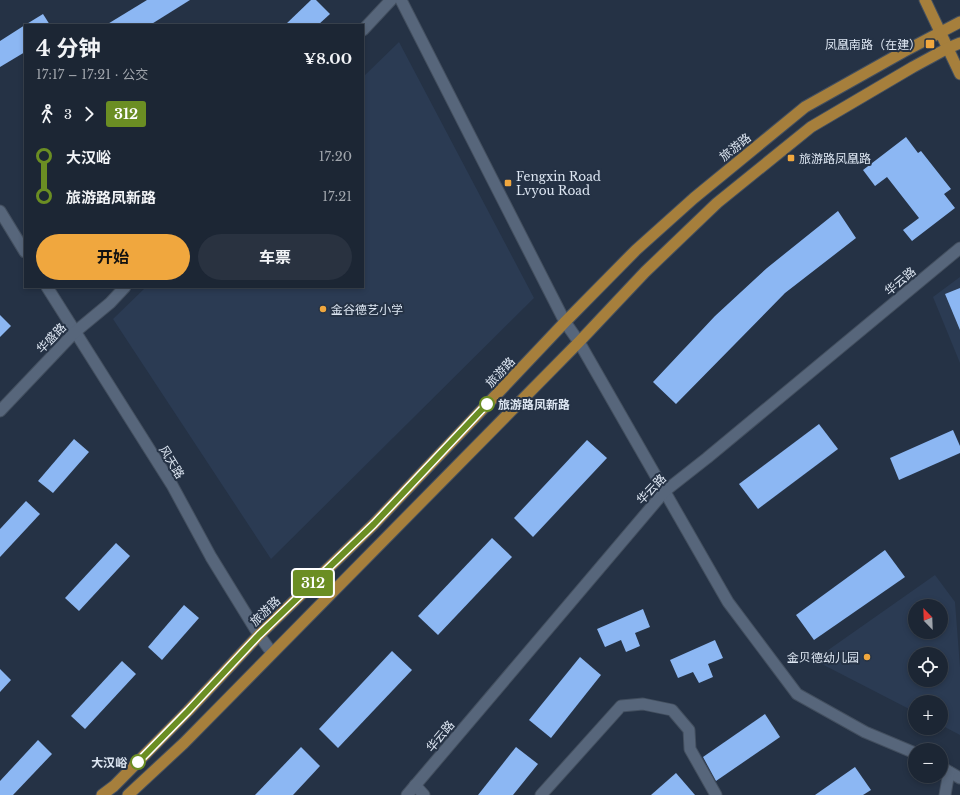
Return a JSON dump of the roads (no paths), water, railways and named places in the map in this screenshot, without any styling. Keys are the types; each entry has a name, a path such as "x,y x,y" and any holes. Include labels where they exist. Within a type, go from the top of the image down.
{"main road":[{"path":"925,0 960,74"},
{"name":"旅游路","path":"102,795 114,786 188,711 259,635 374,524 565,322 636,250 674,216 805,107 960,22"},
{"path":"128,795 184,743 579,342 645,272 717,203 811,127 948,48 960,43"}],"street":[{"path":"364,29 391,0"},
{"path":"401,0 565,322 579,342 728,602 797,694 865,732 908,750"},
{"path":"0,211 24,250"},
{"name":"华云路","path":"406,795 665,491 707,458 960,248"},
{"name":"风天路","path":"48,288 172,485 211,557 259,635 272,653"},
{"name":"华盛路","path":"0,411 75,332 110,303 124,288"},
{"path":"541,795 621,706 643,704 672,710 689,730 690,749 716,795"},
{"path":"948,771 960,778"},
{"path":"945,783 945,795"},
{"path":"415,785 424,795"}],"place":[{"name":"凤凰南路（在建）","path":"930,44"},
{"name":"旅游路凤凰路","path":"791,158"},
{"name":"Fengxin Road Lvyou Road","path":"508,183"},
{"name":"金谷德艺小学","path":"323,309"},
{"name":"旅游路凤新路","path":"487,404"},
{"name":"金贝德幼儿园","path":"867,657"},
{"name":"大汉峪","path":"138,762"}]}
